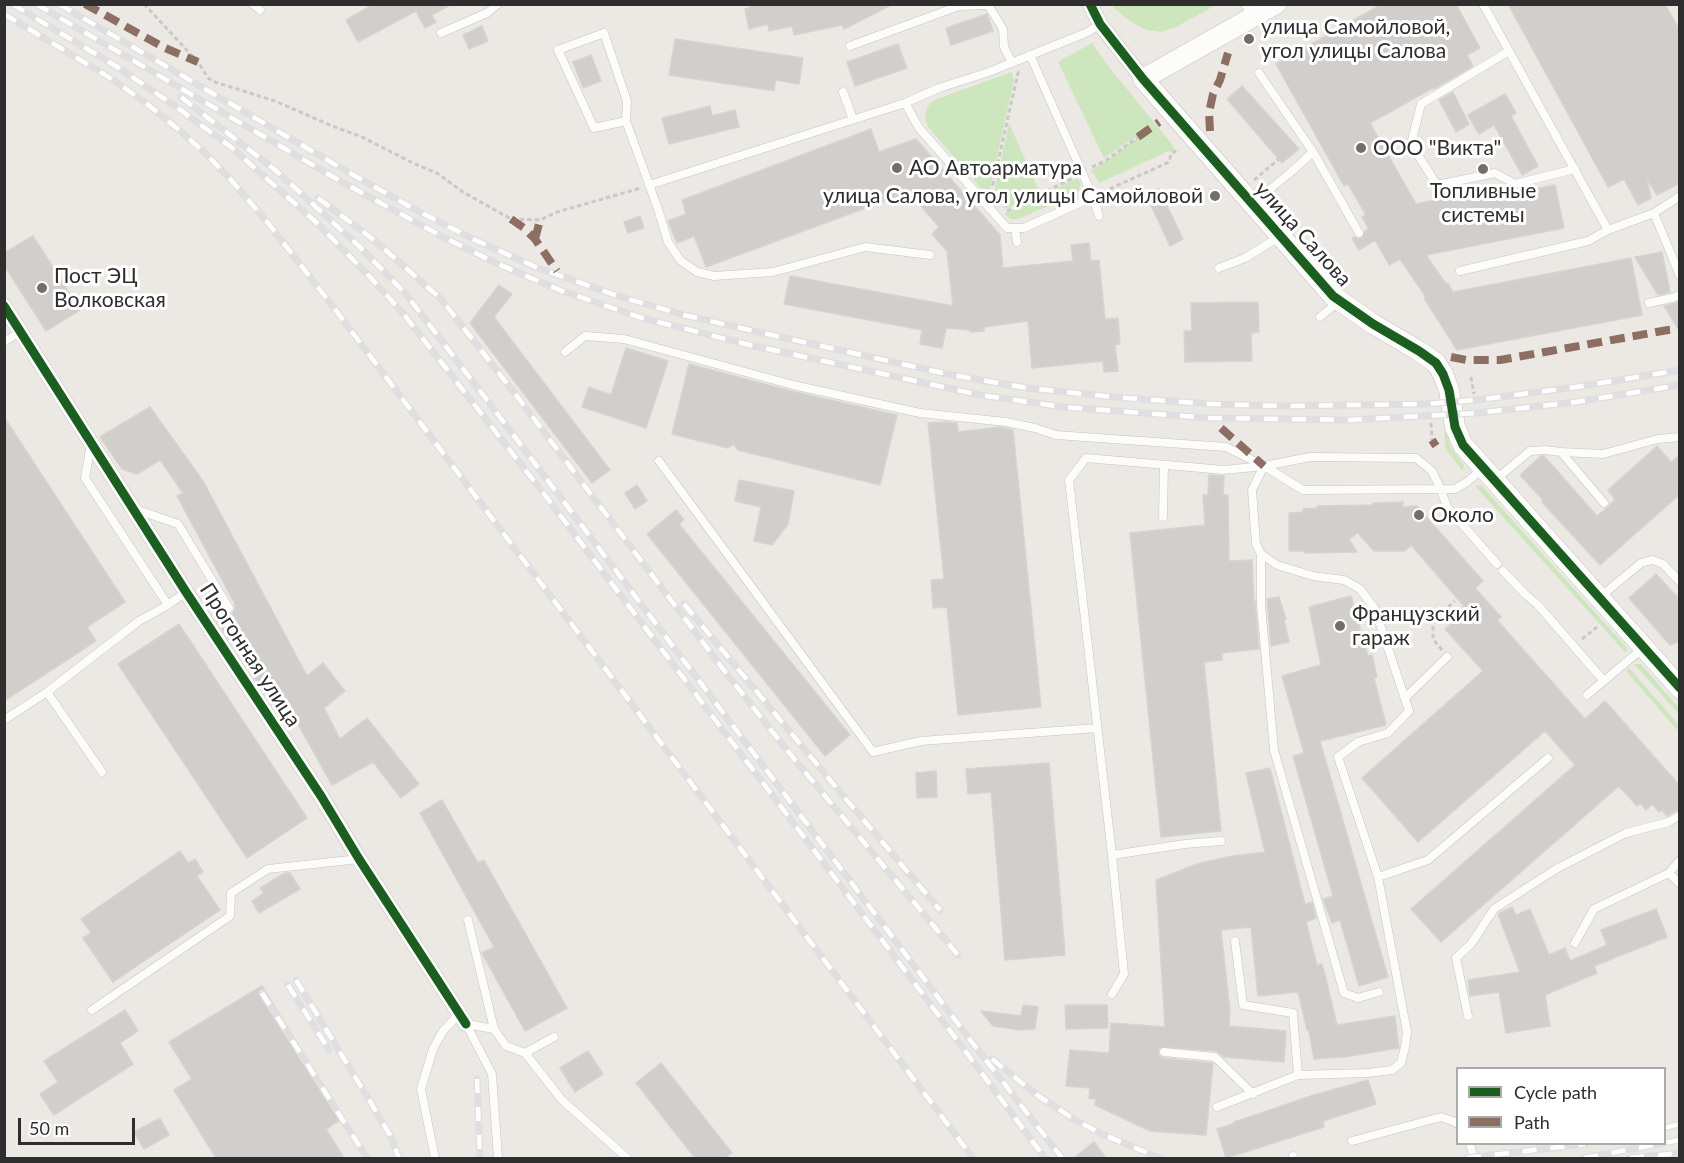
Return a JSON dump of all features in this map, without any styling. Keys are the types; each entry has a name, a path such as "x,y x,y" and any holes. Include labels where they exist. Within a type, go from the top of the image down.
{"street":[{"name":"улица Салова","path":"1090,4 1100,24 1143,79 1333,296 1372,324 1436,363 1449,390 1455,427 1463,445 1680,688"},
{"path":"1143,79 1249,11 1276,4"},
{"name":"Прогонная улица","path":"4,306 44,358 92,442 186,592 354,842 358,859 462,1019"}],"lane":[{"path":"441,33 487,13 498,4"},
{"path":"1483,4 1608,230"},
{"path":"850,46 959,6 988,5 1003,29 1004,47 1012,63"},
{"path":"649,185 905,103 939,88 1012,63 1088,32 1100,24"},
{"path":"626,121 594,128 558,51 604,33 627,101 626,121 668,242 680,260 697,272 714,276 773,272 865,247 930,255"},
{"path":"1509,51 1421,104 1411,144 1437,185 1495,173 1515,184 1575,169"},
{"path":"1030,55 1083,172 1099,216"},
{"path":"1259,73 1313,152 1359,233"},
{"path":"843,92 853,119"},
{"path":"905,103 919,128 1007,228 1024,228 1093,197"},
{"path":"1252,204 1313,152"},
{"path":"1460,271 1588,241 1608,230 1654,213 1680,196"},
{"path":"1654,213 1680,276"},
{"path":"1015,228 1017,242"},
{"path":"1219,268 1245,258 1280,236"},
{"path":"1649,303 1680,295"},
{"path":"1320,317 1339,301"},
{"path":"4,342 21,331"},
{"path":"565,352 585,336 624,339 794,385 921,413 1006,422 1056,435 1226,447 1264,466 1303,490 1455,489 1489,474 1530,451 1603,454 1658,439 1680,437"},
{"path":"92,442 85,478 168,605"},
{"path":"1561,452 1604,503"},
{"path":"1112,994 1124,974 1069,480 1086,458 1224,470 1264,466 1310,457 1416,458 1432,471 1448,507 1500,567 1526,595 1538,604 1604,681"},
{"path":"658,461 873,752 921,741 1097,728"},
{"path":"1163,517 1164,465"},
{"path":"1264,466 1251,490 1256,544 1261,554 1261,604 1274,750 1344,993 1358,998 1379,992"},
{"path":"134,509 178,524 229,608"},
{"path":"1217,1107 1298,1075 1392,1070 1401,1063 1406,1047 1407,1032 1378,877 1338,758 1358,742 1388,733 1409,711 1375,609 1360,588 1344,580 1313,576 1277,565 1261,554"},
{"path":"1599,598 1641,563 1652,560 1663,564 1680,582"},
{"path":"4,720 47,692 139,621 186,592"},
{"path":"1587,695 1643,648"},
{"path":"1405,698 1447,657"},
{"path":"47,692 102,772"},
{"path":"1378,877 1428,860 1548,758"},
{"path":"1468,1016 1456,958 1471,944 1494,909 1556,869 1626,833 1669,822 1680,815"},
{"path":"1112,855 1185,843 1221,841"},
{"path":"92,1010 230,916 231,893 268,869 358,859"},
{"path":"1575,943 1594,909 1669,873 1680,860"},
{"path":"1669,873 1680,885"},
{"path":"468,920 494,1029 506,1046 525,1053 562,1100 627,1158"},
{"path":"1235,940 1243,1005 1293,1013 1298,1075"},
{"path":"435,1158 422,1089 433,1048 443,1031 462,1019 494,1029"},
{"path":"462,1019 492,1074 498,1158"},
{"path":"525,1053 554,1038"},
{"path":"1164,1052 1215,1057 1253,1094"},
{"path":"1352,1141 1441,1117 1456,1123"}],"path":[{"path":"144,4 198,62 208,78 275,101 362,137 437,173 463,192 511,219 540,220 556,212 649,185"},
{"path":"990,196 1018,73 1035,66"},
{"path":"1004,212 1105,161 1138,137"},
{"path":"1093,197 1170,162 1171,154 1179,149"},
{"path":"1254,180 1279,159"},
{"path":"1472,377 1474,394"},
{"path":"1431,423 1432,440"},
{"path":"1447,657 1433,639 1433,623 1455,601"},
{"path":"1574,647 1597,627"}],"green space":[{"path":"1114,4 1216,5 1162,32 1147,30 1131,22 1113,7"},
{"path":"1092,43 1175,150 1099,183 1091,170 1139,137 1137,136 1104,158 1058,62"},
{"path":"1012,72 1014,80 990,189 986,194 928,127 925,119 926,111 930,103 937,99"},
{"path":"1009,123 1040,193 1006,209 995,197 994,192"},
{"path":"1078,178 1081,185 1077,194 1018,219 1011,219 1004,214"},
{"path":"1447,428 1450,446 1464,465 1463,472 1446,449 1444,435"},
{"path":"1481,485 1627,648 1626,653 1475,486"},
{"path":"1634,664 1641,664 1679,708 1679,714"},
{"path":"1629,668 1679,725 1679,732 1626,671"}],"building":[{"path":"374,4 452,4 432,15 436,22 425,28 416,11 358,42 346,20"},
{"path":"749,4 893,4 844,29 842,25 794,35 792,26 769,31 768,24 749,29 745,9 750,8"},
{"path":"1382,4 1456,4 1480,48 1467,55 1473,66 1370,123 1416,204 1490,189 1491,192 1473,201 1555,185 1564,228 1426,255 1446,284 1448,283 1453,292 1631,258 1642,315 1457,350 1424,298 1426,297 1400,259 1389,265 1375,240 1359,250 1352,238 1362,238 1365,231 1369,229 1362,217 1366,215 1348,184 1344,186 1276,64"},
{"path":"1508,4 1665,4 1680,31 1680,183 1657,195 1647,179 1651,198 1638,205 1624,179 1608,187"},
{"path":"987,14 993,31 951,45 946,28"},
{"path":"482,26 488,41 469,49 463,35"},
{"path":"675,39 803,58 799,84 776,80 774,90 769,90 669,75"},
{"path":"898,44 907,68 855,86 847,62"},
{"path":"591,55 601,81 583,88 573,62"},
{"path":"1242,86 1299,149 1282,163 1227,99"},
{"path":"1453,92 1469,124 1456,132 1439,100"},
{"path":"1505,94 1516,113 1511,116 1538,166 1522,175 1494,125 1479,134 1468,115"},
{"path":"710,106 712,116 735,110 739,127 669,144 662,118"},
{"path":"871,129 879,152 916,139 1000,235 1003,268 1073,261 1071,245 1089,243 1091,261 1099,260 1105,319 1118,318 1120,344 1115,345 1118,371 1104,372 1103,361 1032,368 1028,321 984,327 984,331 970,332 970,330 946,328 942,348 920,344 922,330 784,304 790,276 953,306 947,251 932,234 939,227 909,192 706,267 694,236 677,243 668,221 686,214 682,200"},
{"path":"1159,189 1183,239 1170,246 1146,195"},
{"path":"640,216 644,228 628,233 624,222"},
{"name":"Пост ЭЦ Волковская","path":"33,236 80,310 46,331 4,265 4,253"},
{"path":"1662,252 1670,292 1658,295 1635,257"},
{"path":"499,285 512,294 494,317 610,470 592,483 470,323"},
{"path":"1258,302 1259,332 1251,333 1252,361 1185,362 1184,331 1192,331 1191,303"},
{"path":"1680,302 1680,332 1664,306"},
{"path":"626,348 668,361 646,428 582,407 589,387 611,395"},
{"path":"689,364 791,391 897,415 880,485 738,450 734,444 728,448 672,434"},
{"path":"150,407 203,481 307,676 323,663 345,691 324,708 340,739 367,718 419,784 401,798 373,762 332,785 290,710 280,716 214,617 224,611 229,614 233,613 235,604 177,496 183,493 160,460 137,474 122,469 100,437"},
{"path":"4,417 125,602 87,627 96,641 4,701"},
{"path":"928,423 957,423 958,432 1001,427 1013,430 1041,707 958,715 947,607 933,608 931,580 944,579"},
{"path":"1657,446 1671,462 1680,455 1680,494 1600,565 1520,475 1541,456 1544,456 1597,516 1615,499 1608,490"},
{"path":"1209,475 1224,476 1223,495 1228,495 1229,561 1252,560 1259,649 1222,653 1222,660 1204,662 1221,831 1161,837 1130,533 1205,525 1203,495 1208,495"},
{"path":"739,480 794,491 788,524 772,545 754,541 761,507 735,501"},
{"path":"637,485 647,501 635,509 625,493"},
{"path":"1403,502 1403,507 1417,506 1483,581 1475,588 1501,617 1497,620 1585,719 1605,701 1680,786 1680,808 1667,816 1662,810 1659,812 1652,804 1646,810 1640,803 1637,806 1619,786 1441,942 1411,909 1575,765 1545,731 1418,842 1362,778 1483,671 1445,629 1454,621 1451,617 1464,606 1411,545 1405,551 1374,551 1358,533 1349,539 1357,552 1289,551 1289,513 1303,512 1303,509 1317,508 1317,506"},
{"path":"676,510 684,520 679,524 850,735 825,756 647,534"},
{"path":"1656,574 1680,600 1680,641 1670,645 1629,598"},
{"path":"1351,596 1368,656 1372,655 1377,677 1374,678 1386,725 1320,741 1388,977 1359,986 1340,920 1332,923 1323,899 1333,896 1293,756 1304,753 1282,676 1321,665 1309,607"},
{"path":"1279,597 1286,619 1284,620 1289,642 1271,646 1267,599"},
{"path":"179,624 307,818 247,858 118,664"},
{"path":"1049,763 1065,955 1005,960 991,792 968,794 966,769"},
{"path":"1270,768 1305,904 1312,902 1316,918 1306,922 1317,965 1322,964 1337,1025 1395,1016 1399,1048 1344,1057 1314,1059 1298,992 1258,996 1251,927 1221,930 1230,1012 1229,1026 1286,1031 1284,1062 1224,1057 1216,1051 1161,1047 1158,1054 1163,1058 1213,1063 1206,1135 1150,1131 1095,1105 1096,1099 1089,1098 1090,1088 1066,1086 1070,1050 1109,1053 1111,1023 1165,1027 1156,880 1200,863 1265,852 1246,773"},
{"path":"936,771 937,797 917,798 916,773"},
{"path":"442,800 478,863 484,860 567,1008 525,1031 482,953 494,947 420,813"},
{"path":"180,851 188,863 195,859 203,872 197,876 220,910 113,982 83,938 91,933 81,919"},
{"path":"285,873 290,873 300,889 259,913 252,901 264,893 260,888"},
{"path":"1512,907 1516,915 1530,909 1549,955 1565,948 1570,961 1607,945 1601,930 1656,909 1667,937 1594,966 1597,973 1545,995 1550,1026 1506,1033 1499,992 1470,996 1468,980 1520,972 1498,914"},
{"path":"262,986 343,1118 326,1129 344,1158 216,1158 174,1090 192,1079 169,1042"},
{"path":"1023,1005 1038,1007 1035,1029 1020,1030 993,1026 981,1011 1021,1016"},
{"path":"1065,1005 1107,1005 1108,1028 1066,1029"},
{"path":"125,1010 138,1031 120,1043 133,1064 54,1115 40,1094 58,1082 44,1061"},
{"path":"588,1051 603,1074 575,1092 560,1068"},
{"path":"661,1063 732,1153 725,1158 695,1158 636,1083"},
{"path":"1368,1080 1376,1104 1323,1121 1324,1127 1226,1158 1217,1129 1314,1095"},
{"path":"160,1118 169,1135 144,1149 134,1132"},
{"path":"1094,1142 1106,1158 1074,1158"}],"railway":[{"path":"12,4 119,68 231,147 318,224 402,312 541,490 1045,1158"},
{"path":"36,4 342,182 498,264 562,291 642,318 750,345 980,395 1063,407 1209,418 1350,420 1477,413 1576,402 1680,385"},
{"path":"59,4 348,172 475,240 538,268 618,296 684,315 754,331 947,374 1027,388 1211,404 1284,406 1426,404 1576,387 1680,370"},
{"path":"4,14 115,81 147,104 205,153 268,223 973,1158"},
{"path":"181,97 274,169 360,247 405,293 1062,1158"},
{"path":"318,198 374,240 441,299 723,669 790,754 958,955"},
{"path":"684,604 940,910"},
{"path":"296,980 390,1135 399,1158"},
{"path":"288,985 329,1050"},
{"path":"262,993 367,1158"},
{"path":"992,1059 1037,1095 1075,1120 1104,1135 1160,1158"},
{"path":"477,1079 480,1158"},
{"path":"1666,1128 1680,1124"},
{"path":"1666,1143 1680,1140"},
{"path":"1467,1158 1577,1145"},
{"path":"1584,1158 1653,1145"},
{"path":"1630,1158 1680,1153"}],"marked path":[{"path":"85,4 165,48 198,62"},
{"path":"1210,131 1209,113 1213,94 1228,53"},
{"path":"1138,137 1159,122"},
{"path":"511,219 535,239 557,271"},
{"path":"535,239 540,220"},
{"path":"1451,357 1466,360 1500,360 1680,329"},
{"path":"1221,428 1264,466"},
{"path":"1432,440 1436,446"}],"cycle path":[{"path":"1090,4 1100,24 1143,79 1333,296 1436,363 1449,390 1455,427 1463,445 1680,688"},
{"path":"4,306 466,1024"}],"place":[{"name":"улица Самойловой, угол улицы Салова","path":"1249,39"},
{"name":"ООО \"Викта\"","path":"1361,148"},
{"name":"АО Автоарматура","path":"897,168"},
{"name":"Топливные системы","path":"1483,169"},
{"name":"улица Салова, угол улицы Самойловой","path":"1215,196"},
{"name":"Пост ЭЦ Волковская","path":"42,288"},
{"name":"Около","path":"1419,515"},
{"name":"Французский гараж","path":"1340,626"}]}
